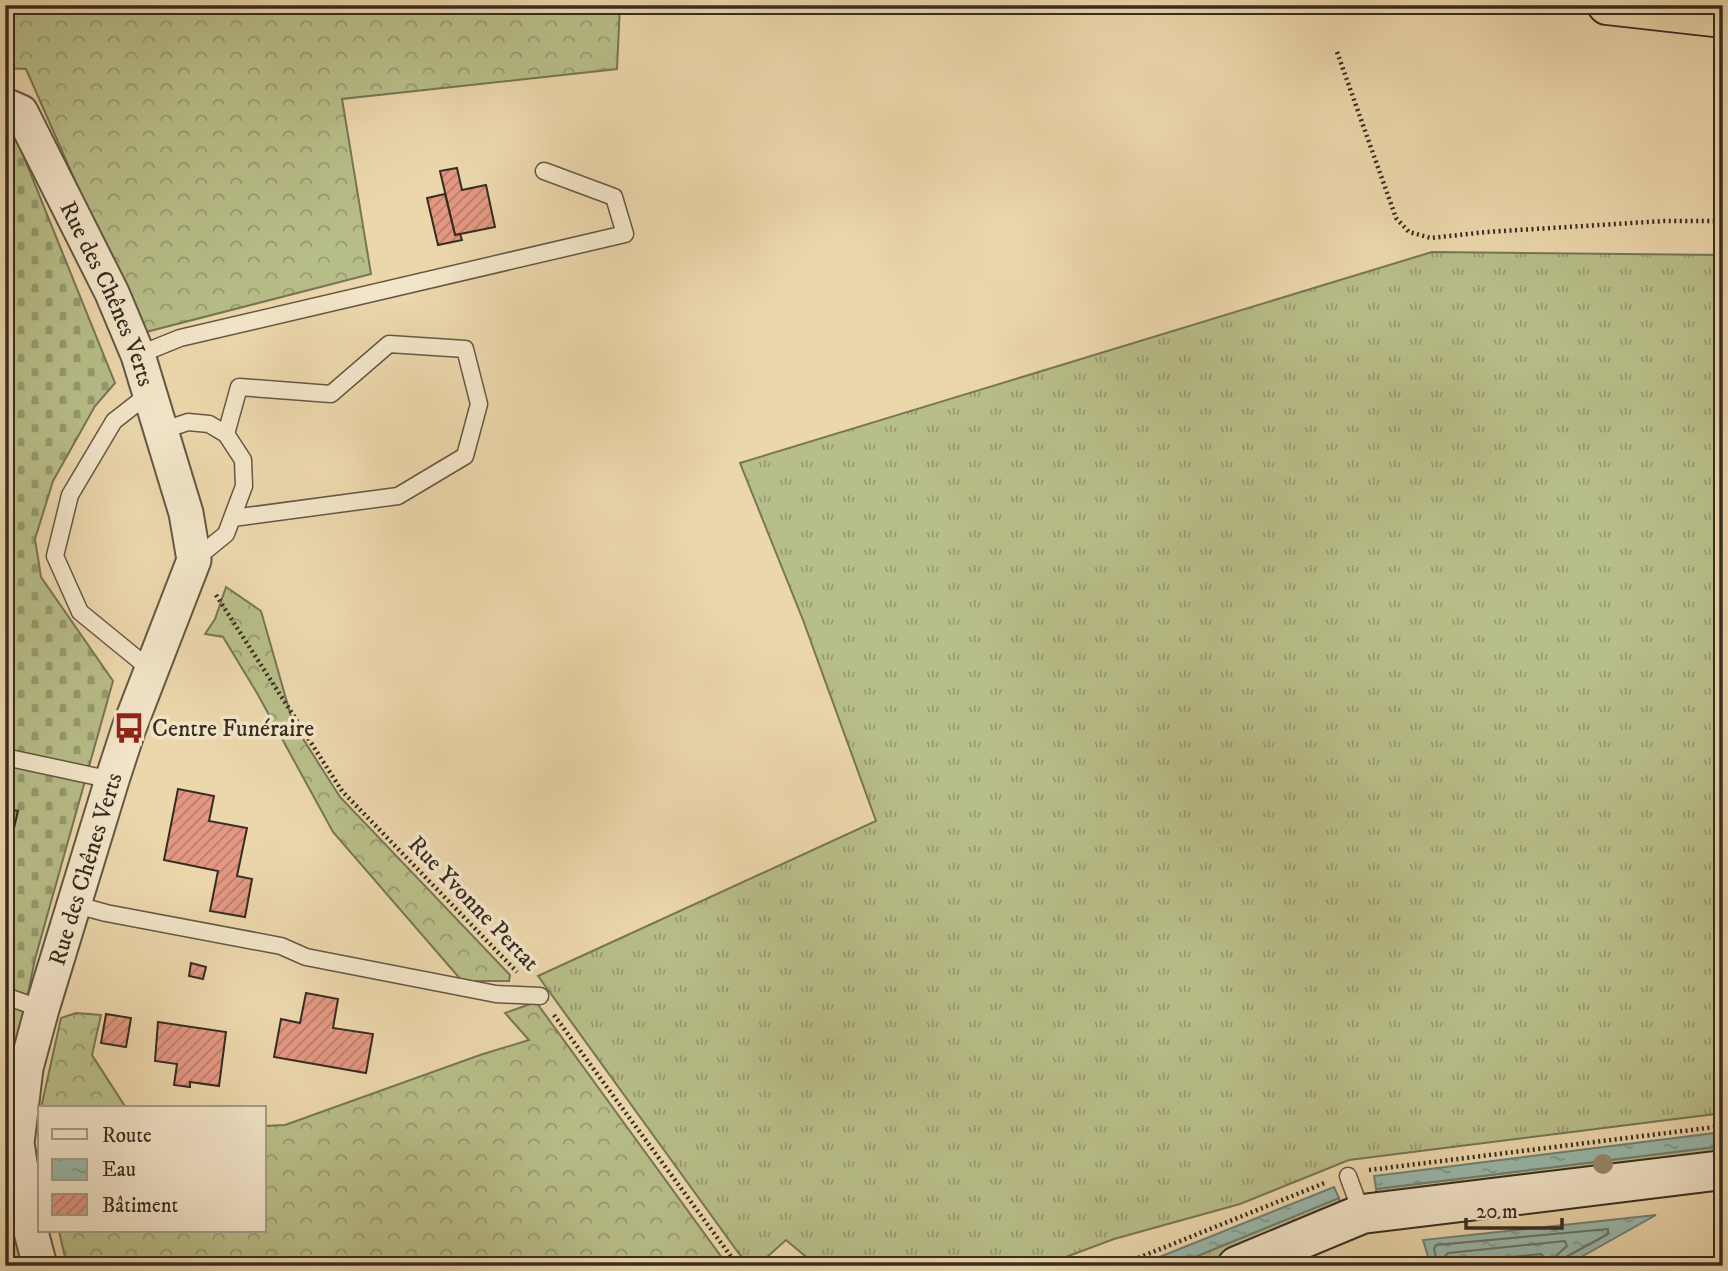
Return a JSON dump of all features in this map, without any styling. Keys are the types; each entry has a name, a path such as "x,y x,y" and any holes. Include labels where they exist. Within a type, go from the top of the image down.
{"highway":[{"path":"1607,5 1723,18"}],"street":[{"name":"Rue des Chênes Verts","path":"5,104 21,113 112,293 138,355 186,513 194,560 112,780 26,1068 17,1143 30,1227 40,1266"},
{"path":"1237,1266 1362,1214 1723,1170"}],"lane":[{"path":"138,355 180,338 625,234 614,197 544,171"},
{"path":"226,434 239,387 331,394 389,344 465,349 479,404 465,456 398,496 233,518"},
{"path":"150,393 114,421 70,495 55,556 80,612 151,670"},
{"path":"161,431 188,422 209,424 226,434 243,460 244,486 226,534 194,560"},
{"path":"5,757 112,780"},
{"path":"73,904 106,913 281,946 319,960 496,994 540,996"},
{"path":"5,996 42,1010"},
{"path":"1348,1176 1362,1214"}],"path":[{"path":"1337,52 1396,218 1409,232 1431,238 1664,221 1723,221"},
{"name":"Rue Yvonne Pertat","path":"194,560 342,791 540,996 738,1266"}],"green space":[{"path":"5,5 620,5 617,69 342,99 371,274 142,333 26,69 5,68"},
{"path":"5,131 17,140 115,383 95,406 53,481 35,539 41,577 113,681 35,959 21,1028 5,1153"},
{"path":"1432,252 1723,255 1723,1113 1349,1160 1240,1204 1114,1239 1042,1266 817,1266 786,1240 757,1266 740,1255 538,976 876,821 803,620 740,463"},
{"path":"226,587 261,611 293,723 340,797 510,975 509,981 462,981 333,832 223,637 205,634 215,619"},
{"path":"536,1002 728,1266 67,1266 59,1232 266,1232 266,1126 285,1125 529,1040 505,1013"},
{"path":"76,1013 101,1015 92,1055 125,1106 41,1106 61,1018"},
{"path":"1723,1146 1723,1154 1377,1197 1376,1189"},
{"path":"5,1173 26,1266 5,1266"},
{"path":"1339,1198 1341,1207 1196,1266 1173,1266"}],"water":[{"path":"1723,1132 1723,1146 1376,1189 1374,1176"},
{"path":"1334,1187 1339,1198 1173,1266 1137,1266"},
{"path":"1656,1215 1565,1266 1431,1266 1423,1240"}],"building":[{"path":"457,168 462,190 486,185 495,227 455,235 440,171"},
{"path":"445,194 455,235 460,234 462,240 438,245 427,198"},
{"path":"178,789 214,796 209,821 247,828 237,876 252,879 245,917 210,911 218,871 164,860"},
{"path":"5,808 18,811 9,849 5,848"},
{"path":"5,848 9,849 7,869 5,869"},
{"path":"191,963 206,967 203,979 189,976"},
{"path":"306,993 338,999 333,1028 373,1034 366,1073 274,1057 281,1019 300,1023"},
{"path":"106,1014 131,1018 126,1047 101,1043"},
{"path":"158,1022 226,1032 219,1086 190,1082 190,1087 174,1085 177,1064 155,1061"}],"place":[{"name":"Centre Funéraire","path":"129,728"}]}
